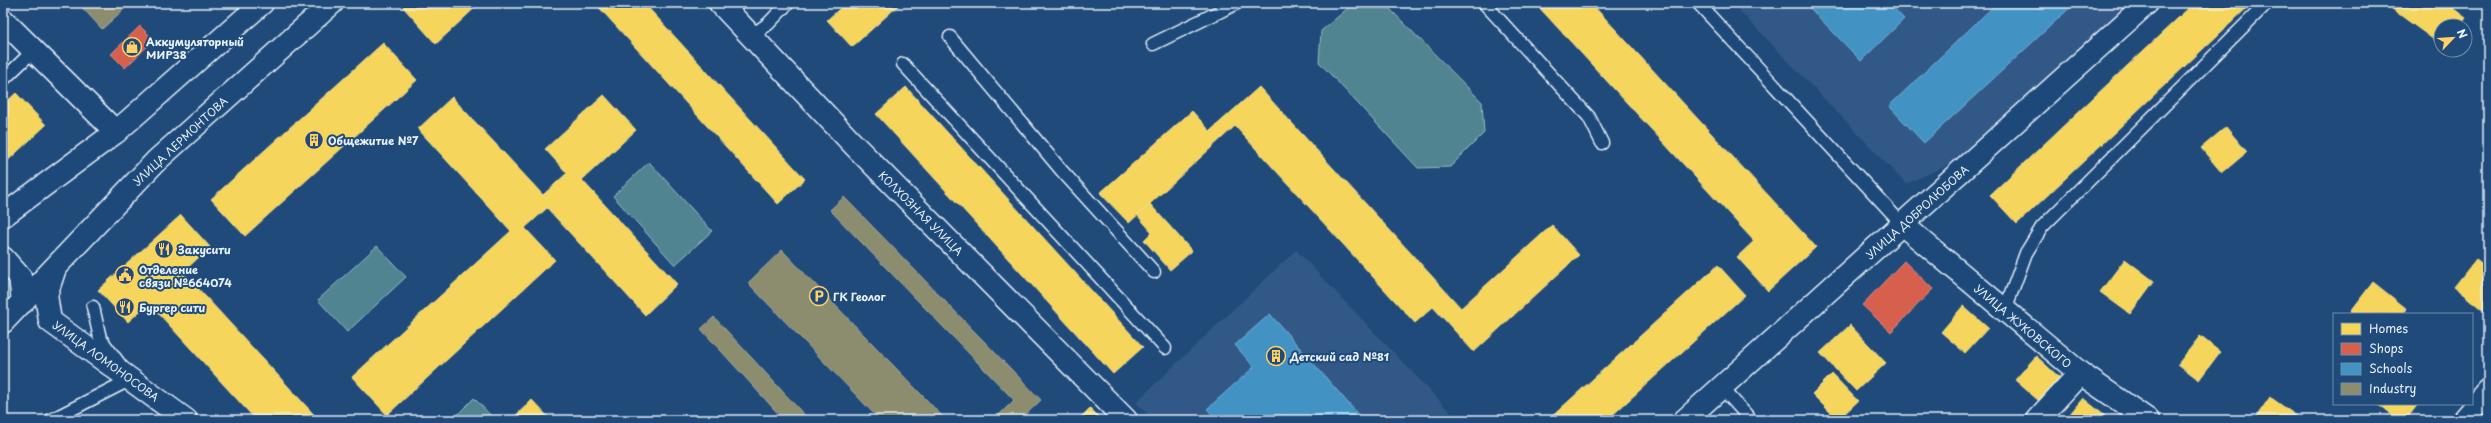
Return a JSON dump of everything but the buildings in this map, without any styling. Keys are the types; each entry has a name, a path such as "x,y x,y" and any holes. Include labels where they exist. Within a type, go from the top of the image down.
{"street":[{"path":"3,216 116,132 262,3"},
{"name":"УЛИЦА ЛЕРМОНТОВА","path":"3,322 156,161 332,3"},
{"name":"КОЛХОЗНАЯ УЛИЦА","path":"720,3 854,145 1126,420"},
{"name":"УЛИЦА ДОБРОЛЮБОВА","path":"1685,420 1903,225 2147,3"},
{"path":"3,20 32,51 116,132"},
{"name":"УЛИЦА ЖУКОВСКОГО","path":"1903,225 2080,373 2148,420"},
{"path":"3,258 20,277 23,302"},
{"name":"УЛИЦА ЛОМОНОСОВА","path":"55,268 46,296 50,321 186,420"},
{"path":"2037,420 2080,373"},
{"path":"2463,420 2488,391"}],"lane":[{"path":"751,36 768,24 788,3"},
{"path":"1153,44 1237,3"},
{"path":"1484,3 1589,117 1602,143"},
{"path":"1698,3 1903,225"},
{"path":"2005,310 2026,253 2042,227 2267,3"},
{"path":"950,37 1062,171 1154,272"},
{"path":"3,80 32,51"},
{"path":"903,64 1166,348"},
{"path":"51,420 131,379 100,338 93,307"},
{"path":"1722,388 1751,420"}],"shaded area":[{"path":"1732,3 2131,3 1957,161 1906,184"},
{"path":"1296,250 1458,420 1153,420 1136,402"}],"green space":[{"path":"1354,3 1384,3 1482,102 1484,133 1450,167 1418,168 1319,62 1321,31"},
{"path":"649,162 712,231 675,265 613,196"},
{"path":"377,246 406,277 347,332 318,300"},
{"path":"3,278 6,285 6,292 3,305"},
{"path":"474,398 495,420 452,420"}],"place":[{"name":"Аккумуляторный МИР38","path":"132,47"},
{"name":"Общежитие №7","path":"314,140"},
{"name":"Закусити","path":"164,249"},
{"name":"Отделение связи №664074","path":"125,275"},
{"name":"ГК Геолог","path":"819,296"},
{"name":"Бургер сити","path":"125,307"},
{"name":"Детский сад №81","path":"1276,356"}]}
